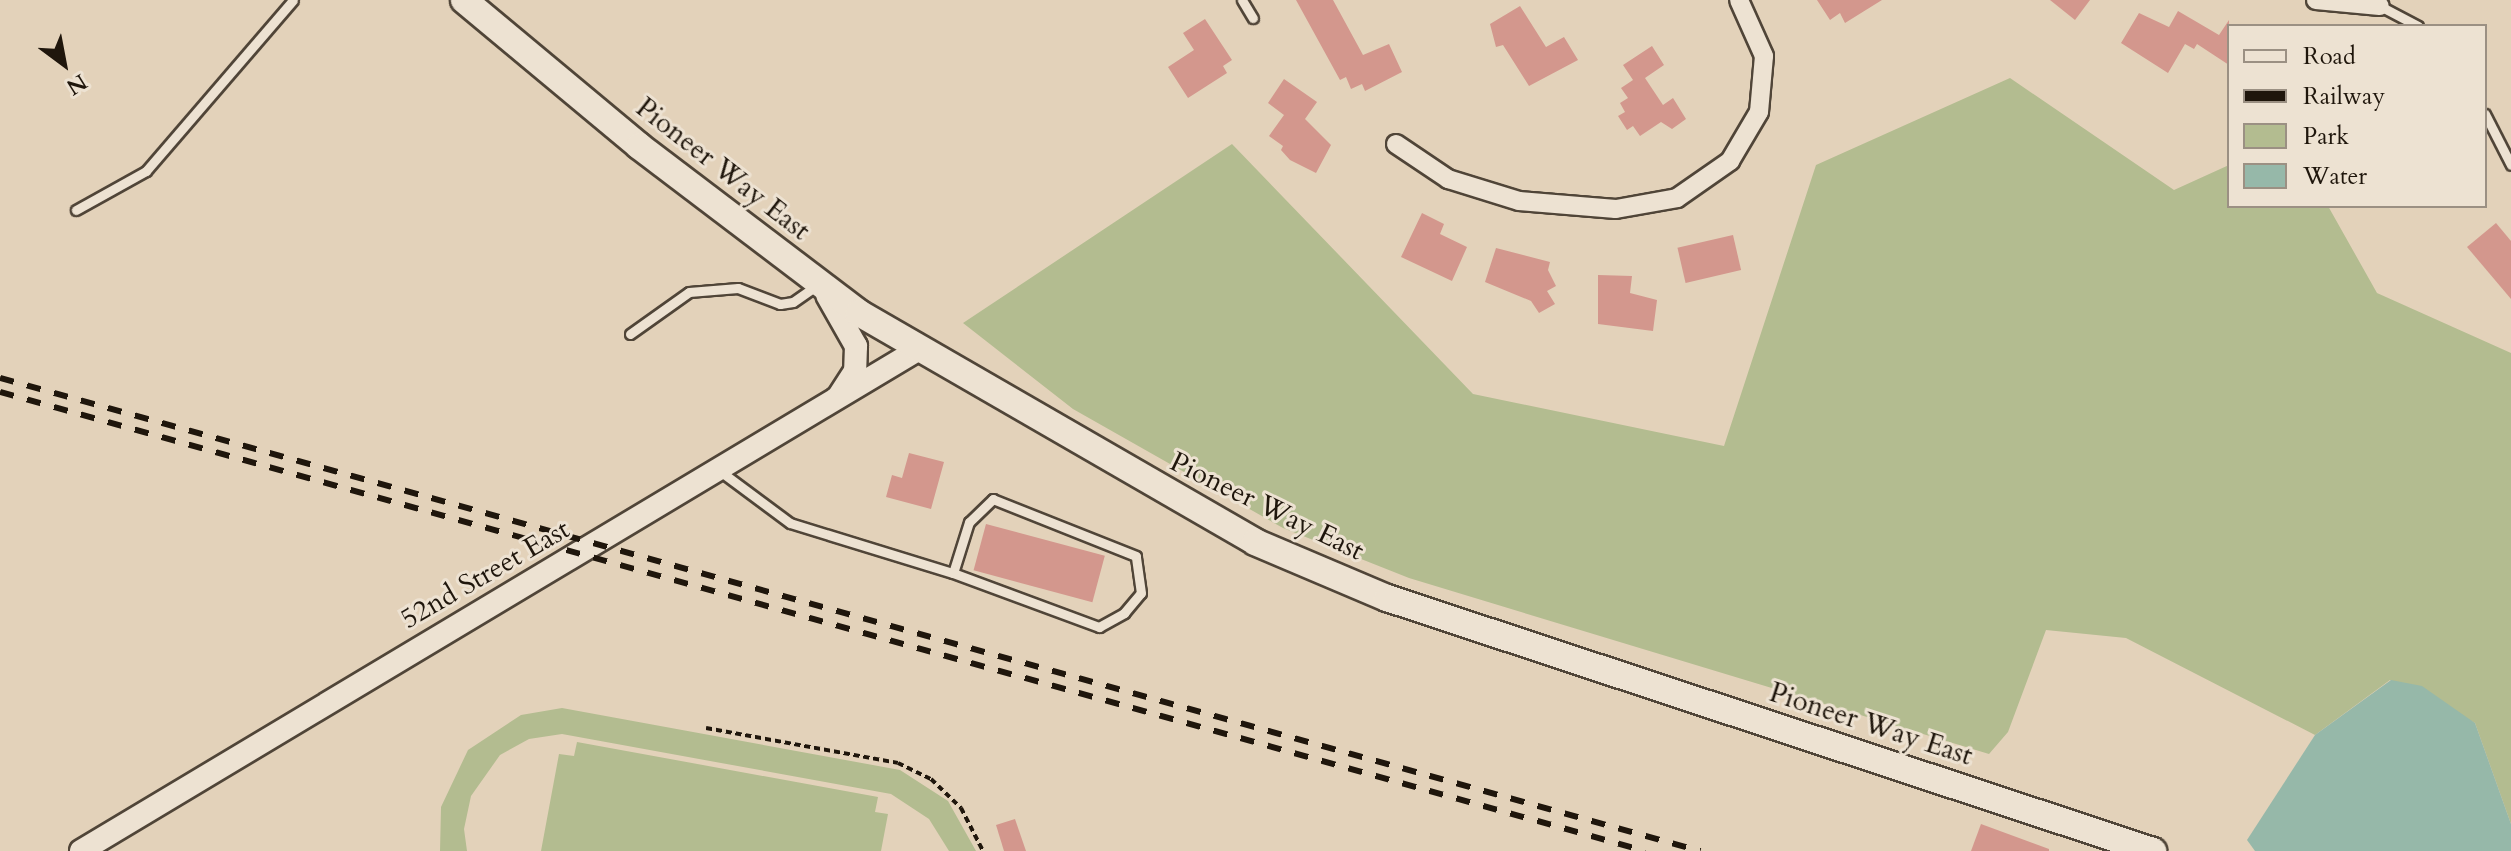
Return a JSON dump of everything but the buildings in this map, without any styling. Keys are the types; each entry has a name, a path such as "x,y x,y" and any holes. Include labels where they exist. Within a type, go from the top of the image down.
{"main road":[{"name":"Pioneer Way East","path":"464,0 639,146 819,284 919,349 1193,508 1329,575 2153,851"}],"street":[{"path":"1396,144 1448,179 1519,201 1616,209 1677,198 1730,161 1759,112 1764,56 1739,0"},
{"path":"2316,0 2380,6"},
{"path":"819,284 838,308 856,346 855,371 835,402"},
{"name":"52nd Street East","path":"81,851 919,349"}],"lane":[{"path":"76,210 146,171 293,0"},
{"path":"1242,0 1253,18"},
{"path":"2380,6 2414,24"},
{"path":"2487,118 2511,165"},
{"path":"630,334 689,292 738,288 780,304 793,302 819,284"},
{"path":"720,471 790,523 953,573 1099,627 1124,613 1141,593 1136,556 993,499 969,522 953,573"}],"path":[{"path":"706,728 898,763 931,779 961,808 983,851"}],"green space":[{"path":"2010,78 2174,190 2227,166 2227,208 2329,208 2377,293 2511,353 2511,824 2475,723 2390,680 2315,735 2126,638 2046,630 2008,732 1989,754 1409,578 1283,528 1073,409 963,323 1232,144 1473,394 1724,446 1816,165"},
{"path":"562,708 900,770 948,801 976,851 949,851 929,819 891,794 562,734 529,739 500,755 471,796 464,829 467,851 440,851 441,807 468,750 521,715"},
{"path":"577,742 878,797 875,812 888,814 881,851 541,851 559,754 574,756"}],"water":[{"path":"2391,680 2422,686 2475,723 2511,824 2511,851 2255,851 2247,840 2315,735"}],"railway":[{"path":"0,378 1700,851"},
{"path":"0,392 1645,851"}]}
